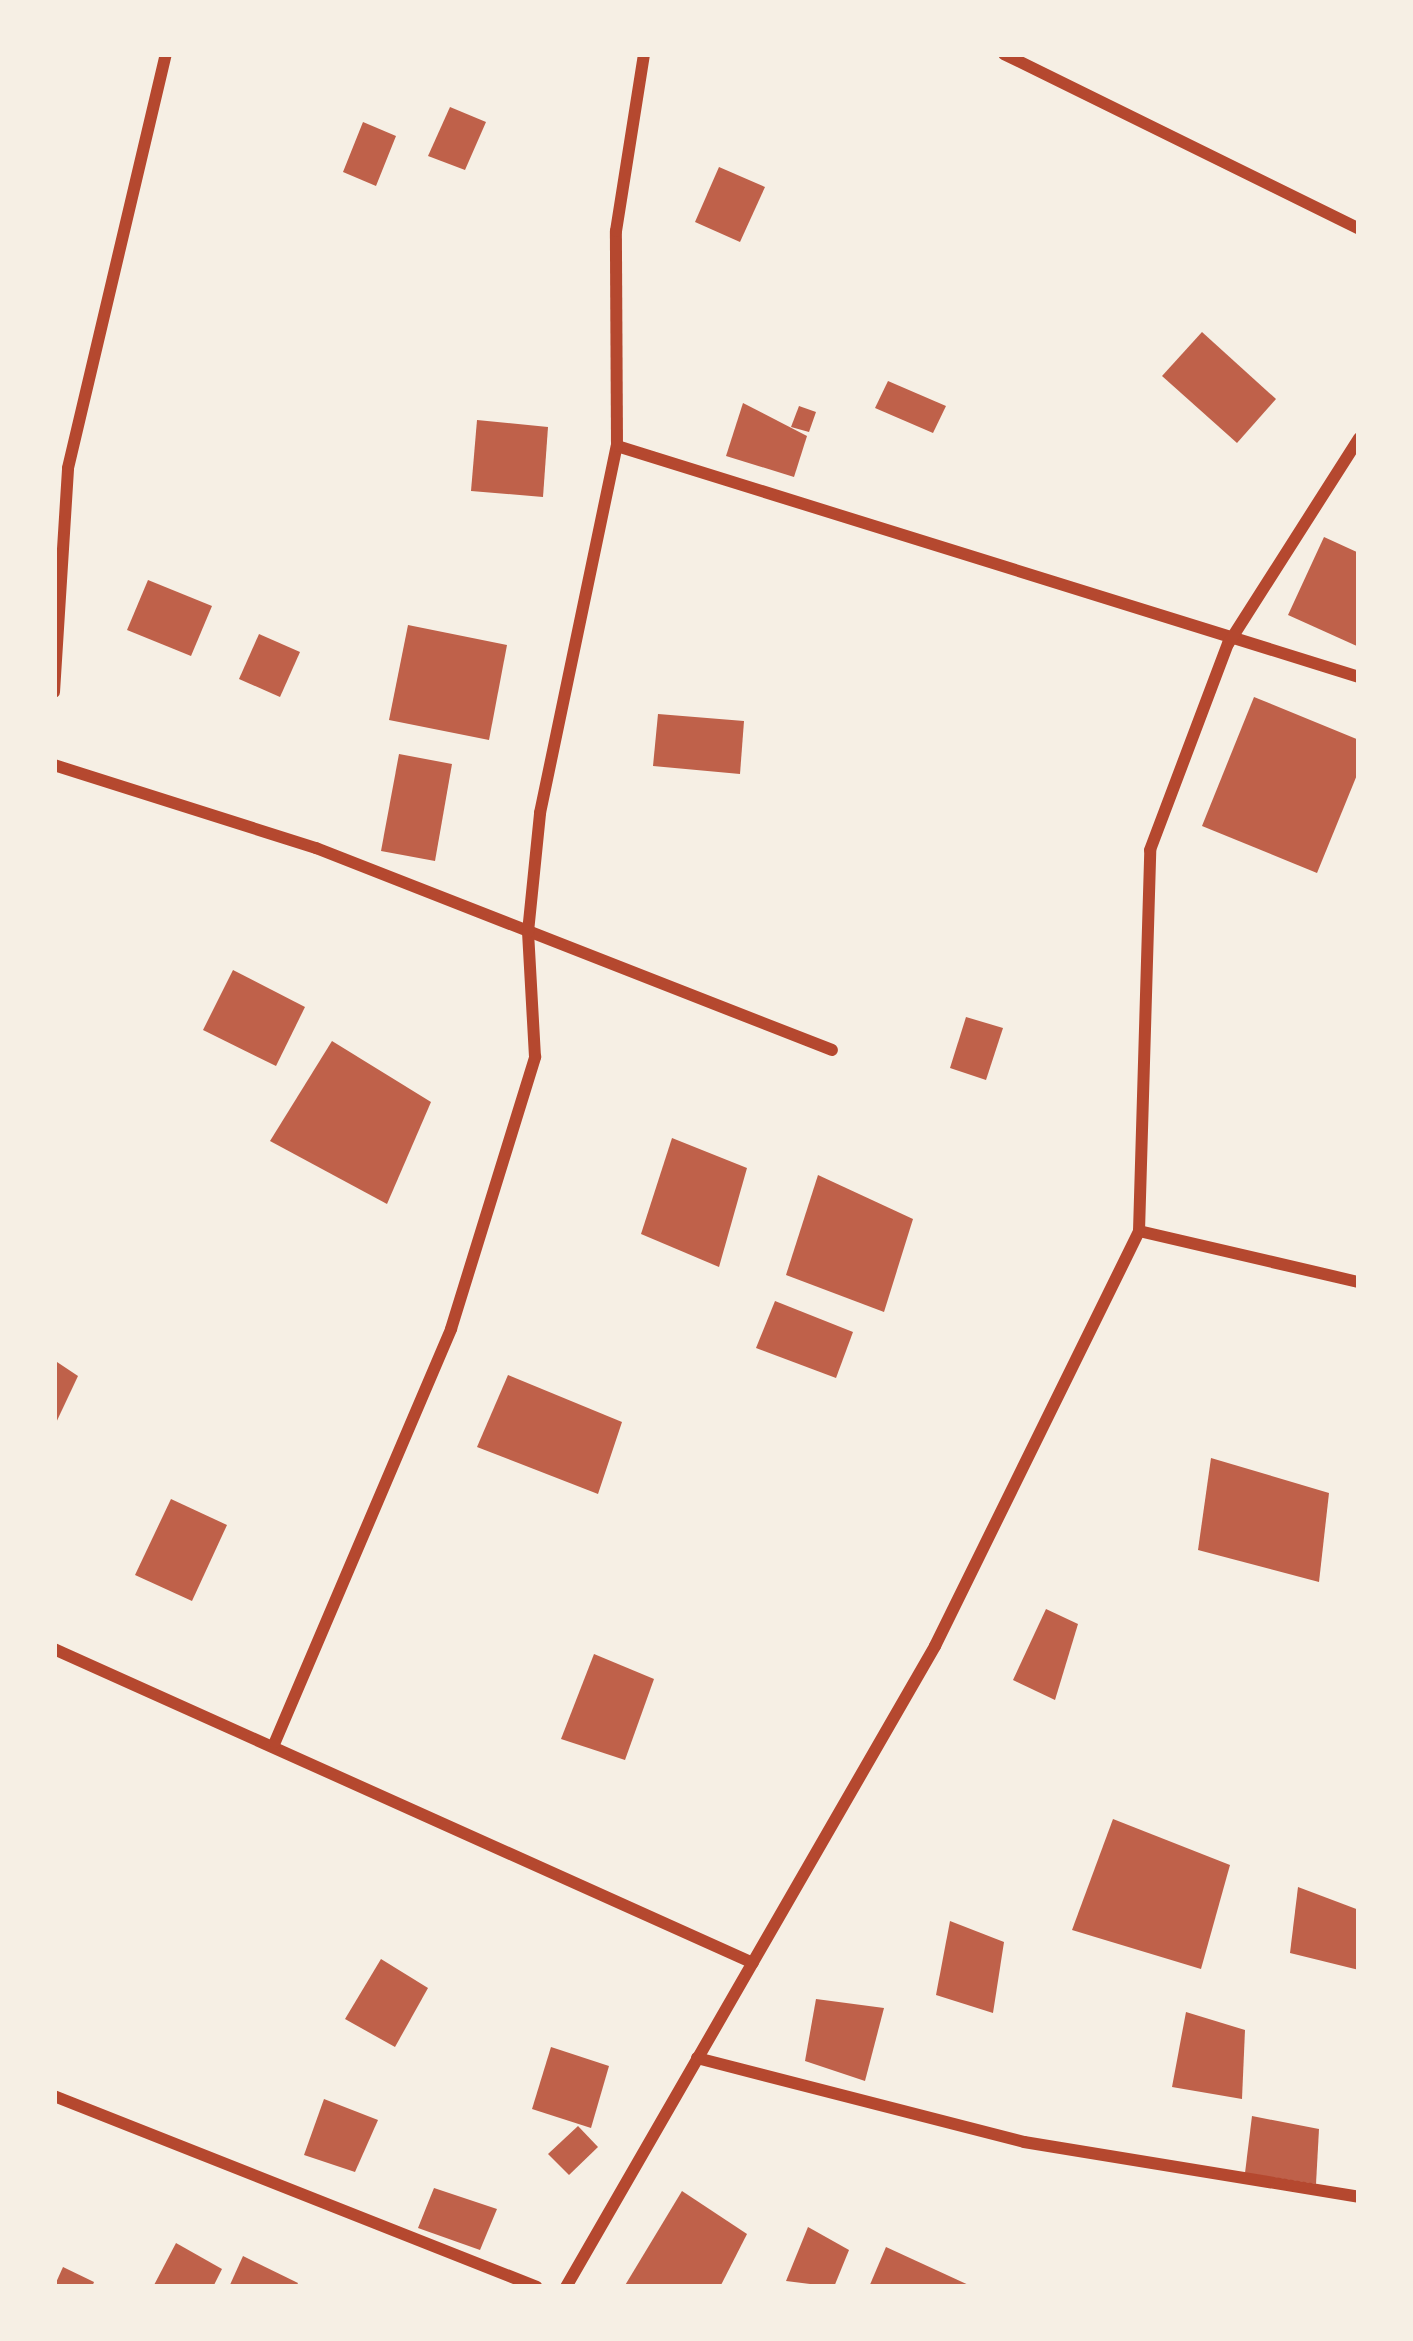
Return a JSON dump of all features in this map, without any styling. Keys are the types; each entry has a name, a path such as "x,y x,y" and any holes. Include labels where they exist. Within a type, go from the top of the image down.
{"street":[{"path":"54,692 68,468 166,54"},
{"path":"274,1742 451,1329 513,1143 535,1057 528,932 558,699 617,446 616,231 644,54"},
{"path":"1004,54 1359,229"},
{"path":"566,2287 935,1646 1139,1231 1150,850 1228,644 1359,438"},
{"path":"617,446 1228,644 1359,677"},
{"path":"54,765 528,932 832,1049"},
{"path":"1139,1231 1359,1282"},
{"path":"54,1649 274,1742 753,1963"},
{"path":"697,2058 1024,2142 1359,2197"},
{"path":"54,2096 537,2287"}],"building":[{"path":"450,107 486,122 465,170 428,156"},
{"path":"363,122 396,136 376,186 343,172"},
{"path":"719,167 765,187 740,242 695,222"},
{"path":"1202,332 1276,399 1237,443 1162,376"},
{"path":"888,381 946,406 933,433 875,408"},
{"path":"743,403 807,436 794,477 726,456"},
{"path":"799,406 816,412 809,432 791,427"},
{"path":"477,420 548,427 543,497 471,491"},
{"path":"1324,537 1359,553 1359,647 1288,615"},
{"path":"148,580 212,606 191,656 127,630"},
{"path":"408,625 507,645 489,740 389,720"},
{"path":"259,634 300,652 280,697 239,679"},
{"path":"1254,697 1359,740 1359,770 1317,873 1202,826"},
{"path":"658,714 744,721 740,774 653,766"},
{"path":"399,754 452,764 435,861 381,851"},
{"path":"233,970 305,1007 276,1066 203,1030"},
{"path":"966,1017 1003,1028 986,1080 950,1068"},
{"path":"332,1041 431,1102 387,1204 270,1141"},
{"path":"672,1138 747,1168 719,1267 641,1234"},
{"path":"818,1175 913,1219 884,1312 786,1275"},
{"path":"775,1301 853,1332 836,1378 756,1348"},
{"path":"54,1360 78,1376 54,1427"},
{"path":"508,1375 622,1422 598,1494 477,1447"},
{"path":"1211,1458 1329,1493 1319,1582 1198,1550"},
{"path":"171,1499 227,1525 192,1601 135,1575"},
{"path":"1046,1609 1078,1624 1055,1700 1013,1680"},
{"path":"594,1654 654,1679 625,1760 561,1739"},
{"path":"1113,1819 1230,1865 1201,1969 1072,1930"},
{"path":"1298,1887 1359,1910 1359,1970 1290,1953"},
{"path":"950,1921 1004,1942 993,2013 936,1995"},
{"path":"381,1959 428,1988 395,2047 345,2019"},
{"path":"816,1999 884,2008 865,2081 805,2061"},
{"path":"1186,2012 1245,2030 1242,2099 1172,2087"},
{"path":"551,2047 609,2066 591,2128 532,2109"},
{"path":"324,2099 378,2120 355,2172 304,2155"},
{"path":"1252,2116 1319,2129 1316,2184 1245,2173"},
{"path":"578,2126 598,2147 569,2175 548,2154"},
{"path":"434,2188 497,2209 480,2250 418,2228"},
{"path":"682,2191 747,2234 720,2287 624,2287"},
{"path":"808,2227 849,2250 834,2287 786,2281"},
{"path":"176,2243 222,2269 213,2287 153,2287"},
{"path":"886,2247 973,2287 869,2287"},
{"path":"243,2256 298,2283 296,2287 229,2287"},
{"path":"63,2267 94,2282 92,2287 54,2287"}]}
